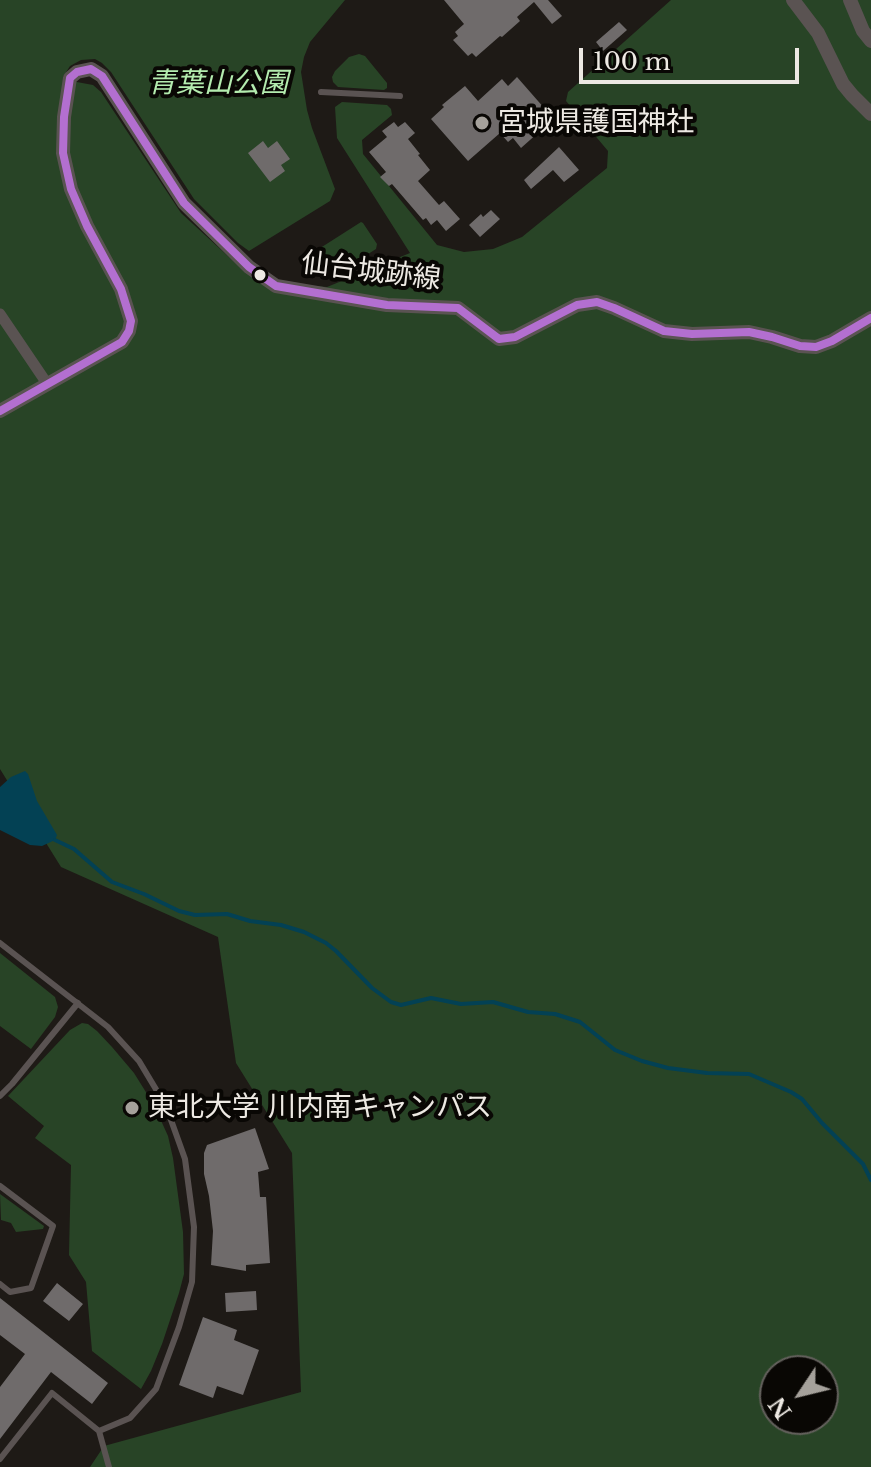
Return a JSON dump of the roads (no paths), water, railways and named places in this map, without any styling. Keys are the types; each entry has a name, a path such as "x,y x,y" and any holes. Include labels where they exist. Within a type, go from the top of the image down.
{"street":[{"path":"793,0 818,33 843,84 871,114"},
{"path":"850,0 863,31 871,41"},
{"name":"仙台城跡線","path":"0,411 122,342 129,331 131,321 121,289 71,189 63,153 70,78 77,72 91,69 102,76 184,203 249,267 276,286 387,305 458,308 499,339 515,337 577,305 597,302 664,331 692,334 749,332 800,346 816,347 871,318"},
{"path":"0,314 48,385"}],"lane":[{"path":"321,92 400,96"},
{"path":"0,943 108,1027 139,1061 166,1106 185,1159 194,1227 192,1282 179,1327 156,1389 130,1418 99,1431"},
{"path":"0,1096 78,1003"},
{"path":"0,1186 53,1226 31,1288 10,1292 0,1284"},
{"path":"0,1459 52,1393 99,1431 109,1467"}],"water":[{"path":"25,771 37,801 57,835 55,840 42,846 30,845 0,830 0,787 11,777"}],"waterway":[{"path":"55,840 74,849 112,882 179,911 195,915 227,914 304,932 336,951 372,988 391,1002 401,1005 431,998 461,1004 493,1002 528,1012 555,1014 580,1022 615,1050 642,1061 707,1073 749,1074 802,1099 863,1164 871,1180"}],"place":[{"name":"宮城県護国神社","path":"482,123"},
{"name":"東北大学 川内南キャンパス","path":"132,1108"}],"park label":[{"name":"青葉山公園","path":"218,84"}]}
